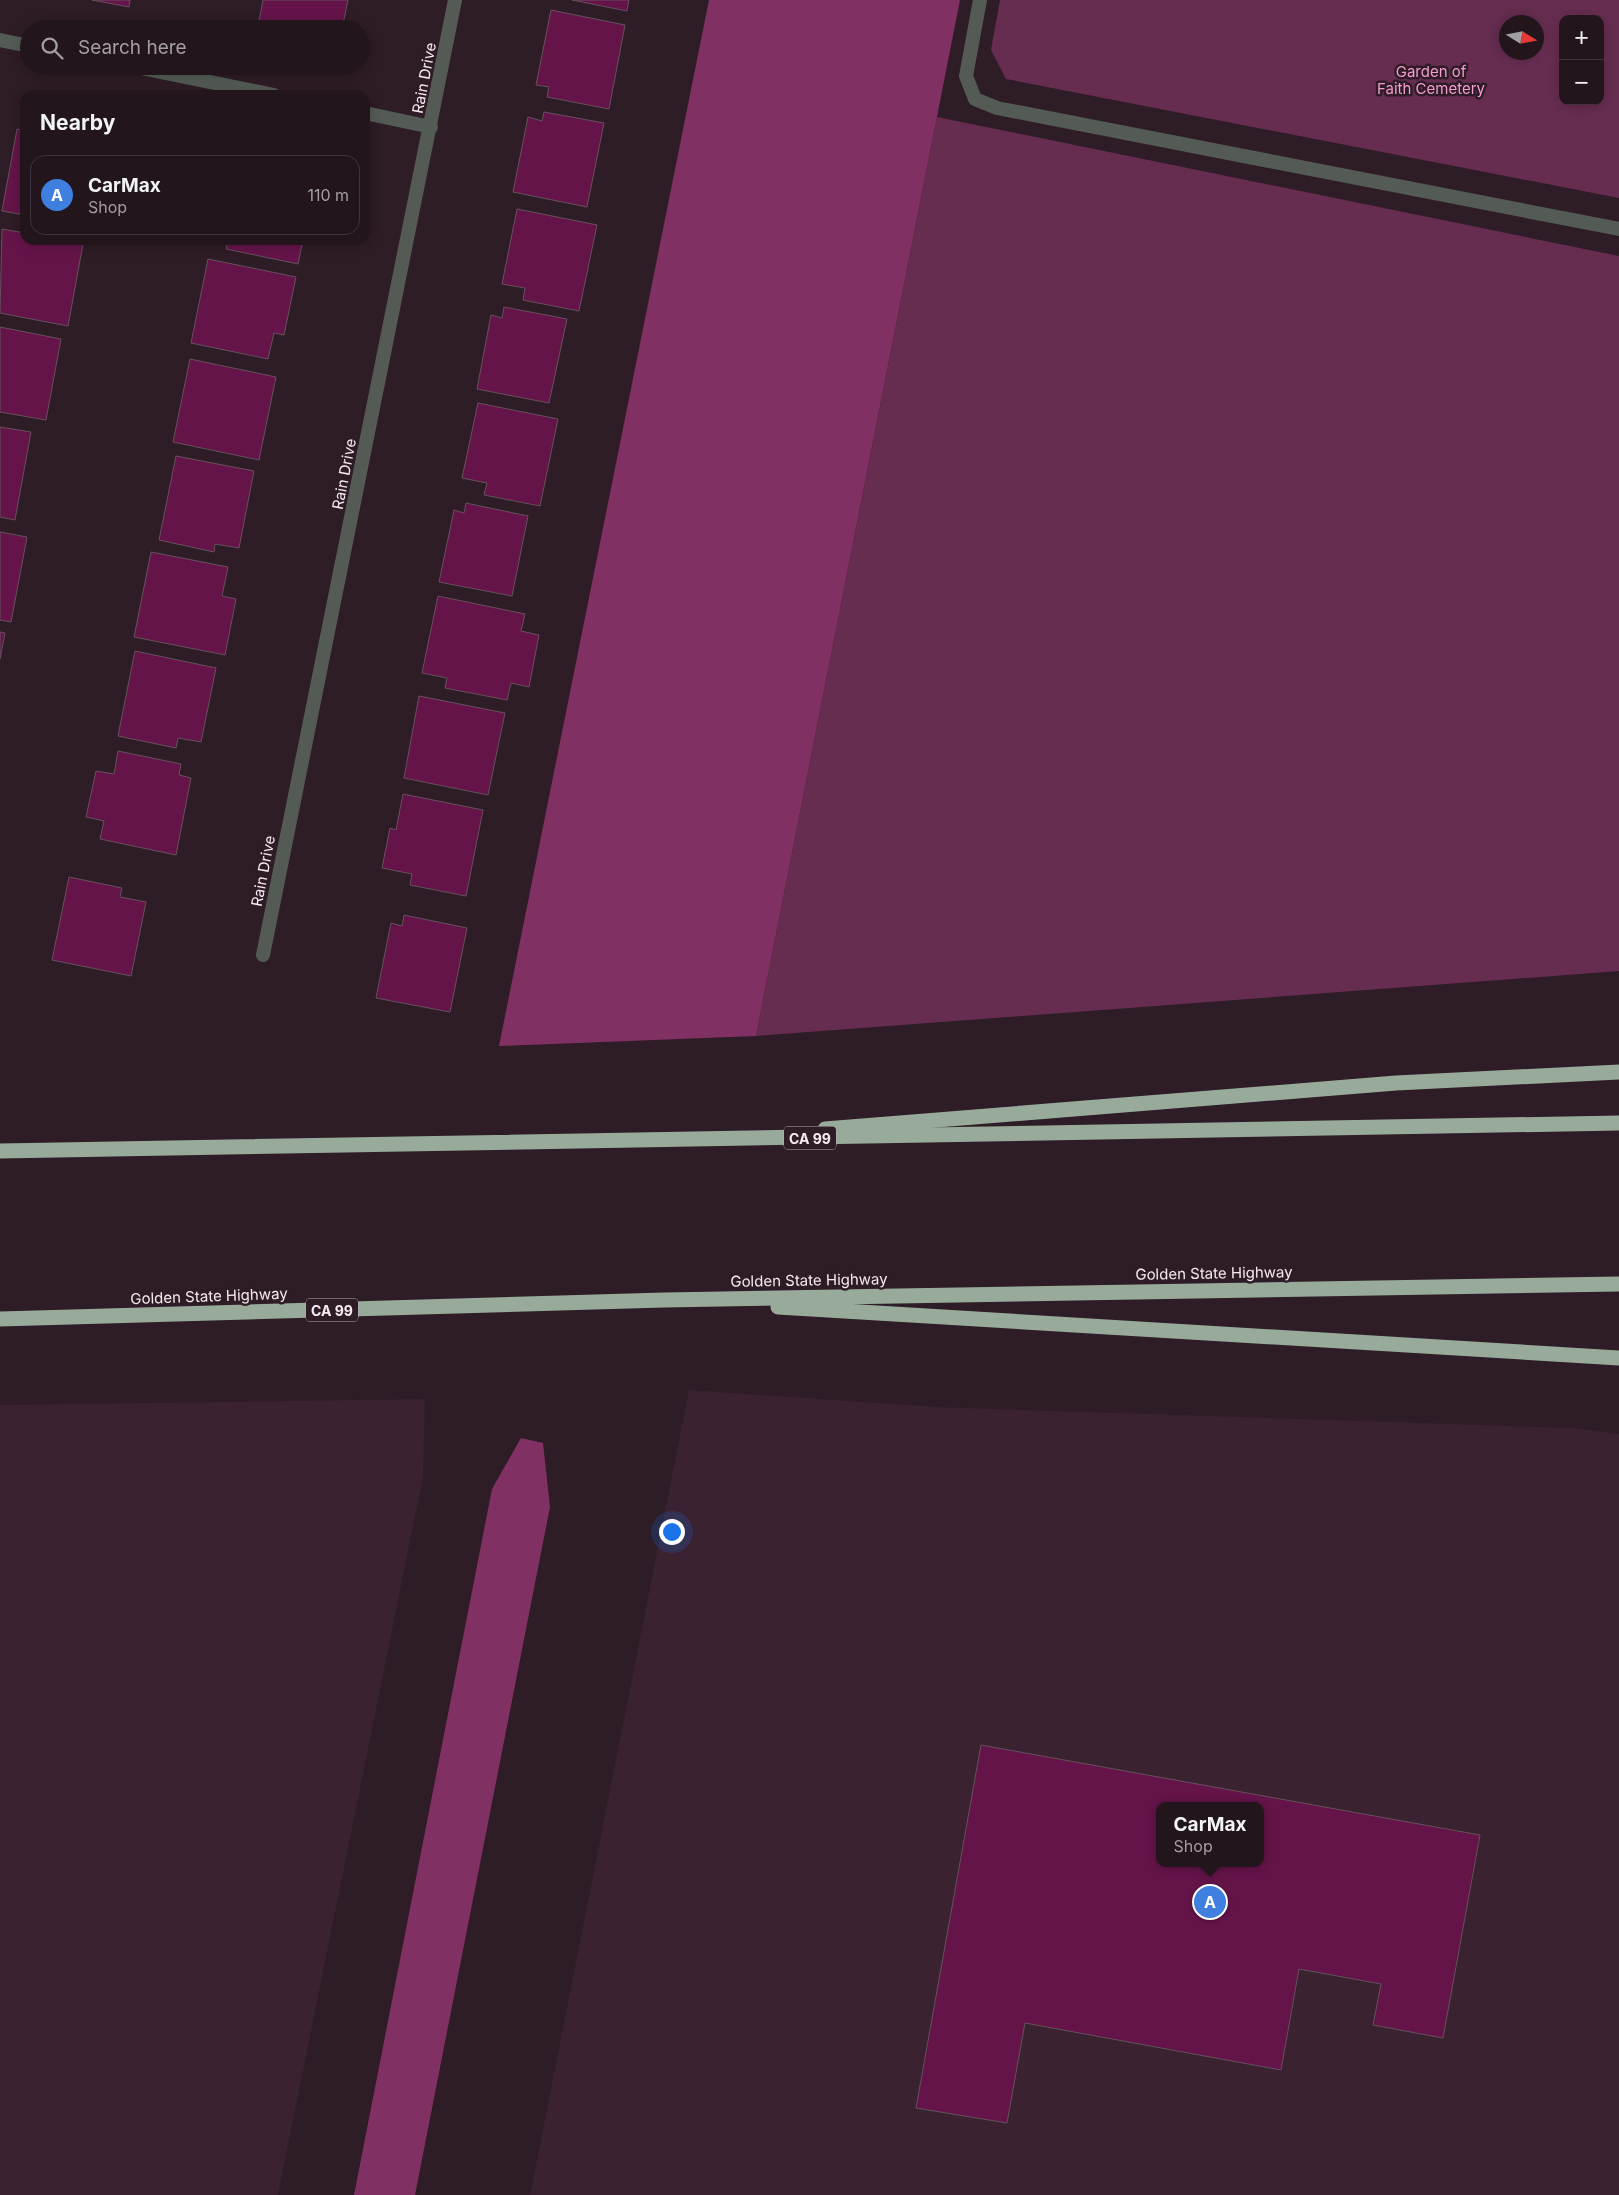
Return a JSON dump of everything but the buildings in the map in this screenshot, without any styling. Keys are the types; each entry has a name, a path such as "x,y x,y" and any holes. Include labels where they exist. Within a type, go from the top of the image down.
{"highway":[{"path":"674,1141 1396,1083 1619,1072"},
{"name":"CA 99","path":"0,1151 674,1141 1619,1123"},
{"name":"Golden State Highway","path":"0,1319 664,1300 1619,1284"},
{"path":"664,1300 1619,1358"}],"street":[{"name":"Rain Drive","path":"263,955 455,0"},
{"path":"980,0 966,76 975,99 997,108 1619,229"},
{"path":"0,40 20,44"},
{"path":"175,75 249,90"},
{"path":"370,114 431,126"}],"shaded area":[{"path":"709,0 960,0 756,1036 499,1046"},
{"path":"689,1390 936,1407 1573,1428 1619,1434 1619,2195 530,2195"},
{"path":"425,1399 423,1477 278,2195 0,2195 0,1405"},
{"path":"521,1438 543,1443 550,1507 415,2195 354,2195 492,1489"}],"green space":[{"name":"Garden of Faith Cemetery","path":"1000,0 1619,0 1619,198 1006,79 991,50"},
{"path":"937,117 1619,256 1619,971 756,1036"}],"place":[{"name":"CarMax","path":"1210,1902"}]}
